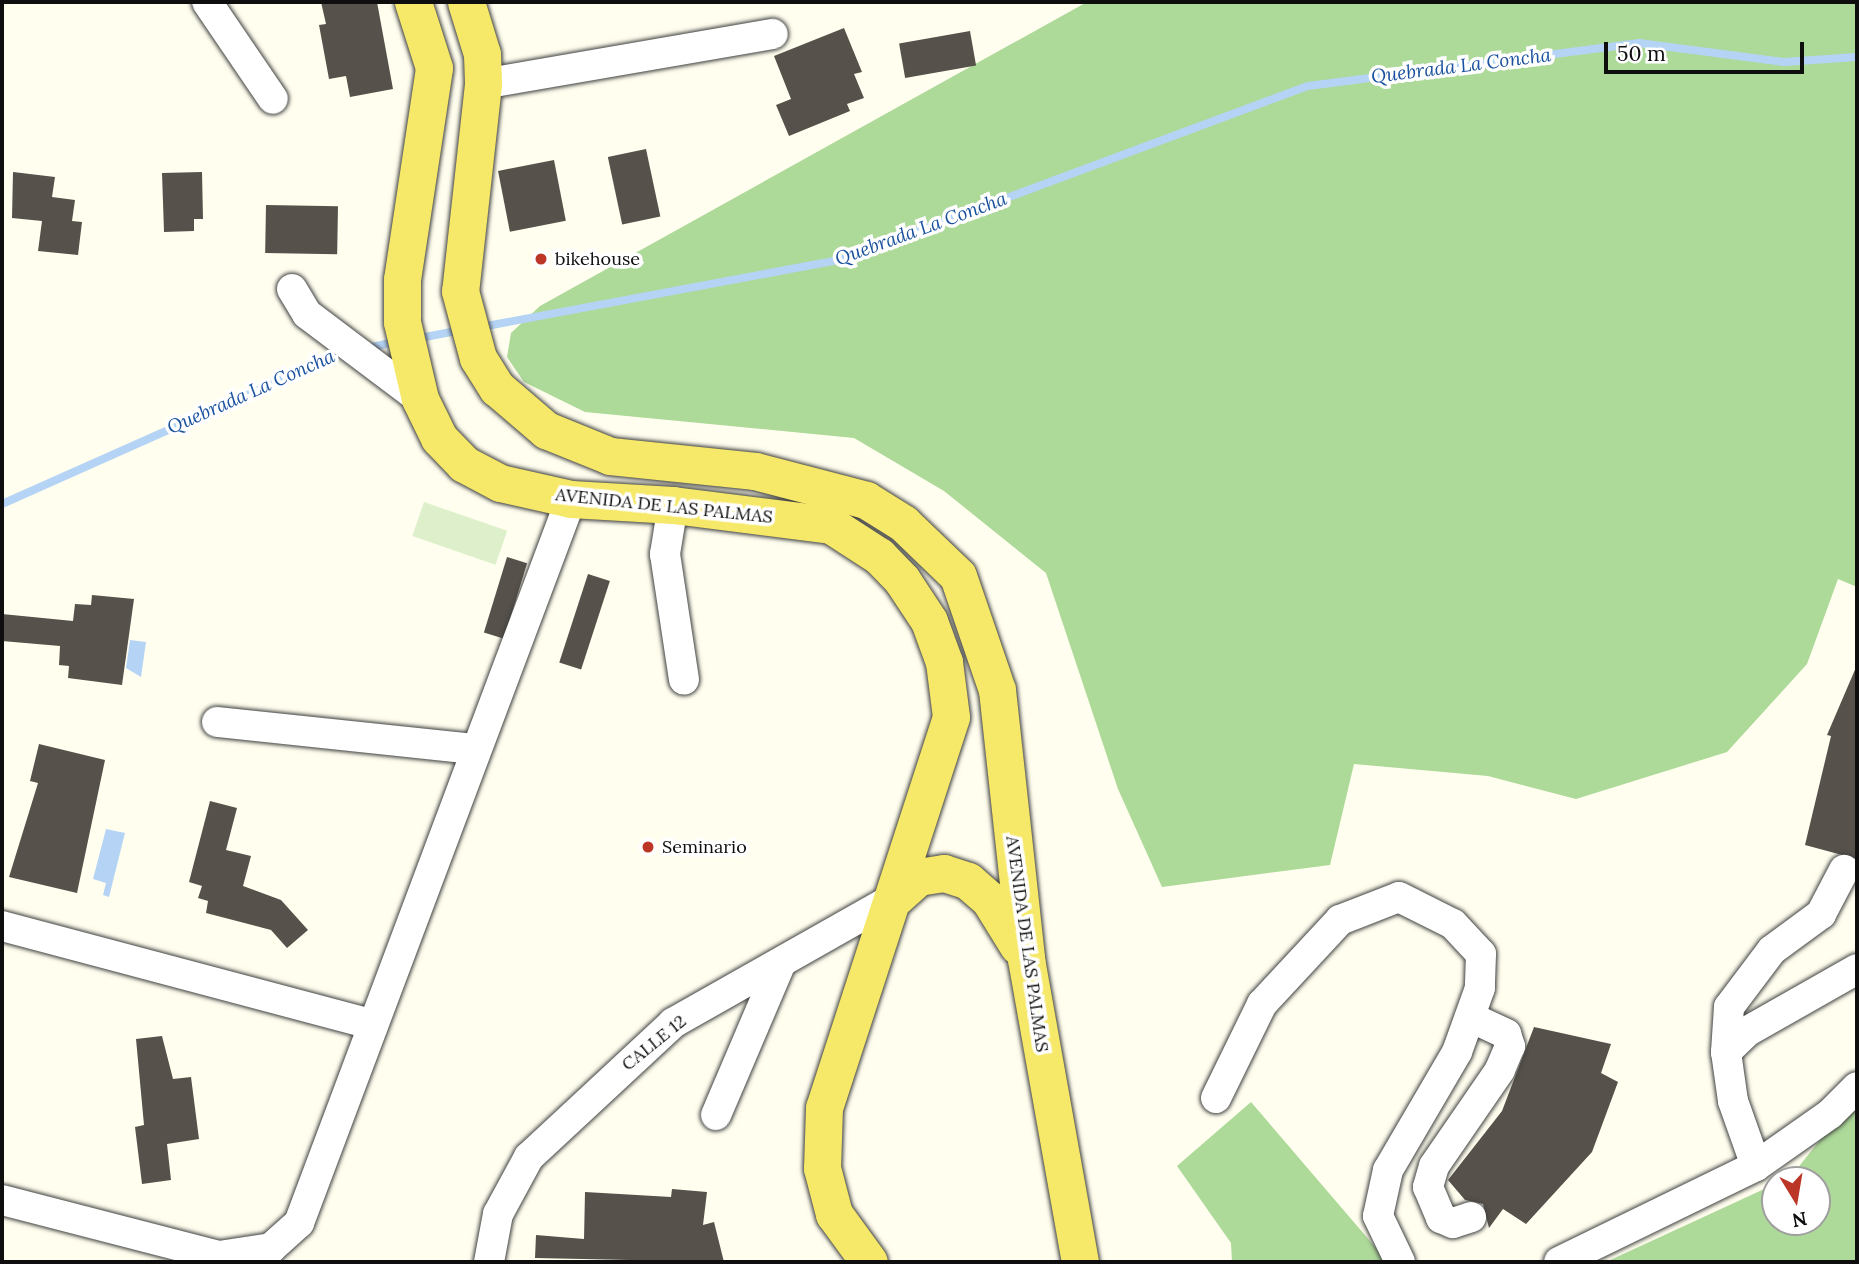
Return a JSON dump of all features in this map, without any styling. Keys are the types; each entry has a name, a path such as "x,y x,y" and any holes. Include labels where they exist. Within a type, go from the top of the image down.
{"main road":[{"name":"AVENIDA DE LAS PALMAS","path":"413,2 434,68 402,279 402,322 415,384 439,438 464,464 500,483 571,499 673,505 831,525 879,556 929,621 944,662 951,717 896,897 835,1062 821,1138 834,1214 869,1262"},
{"name":"AVENIDA DE LAS PALMAS","path":"466,2 482,54 483,84 460,291 478,358 497,387 522,413 575,445 610,456 755,471 866,500 903,523 958,576 997,690 1026,959 1071,1227 1080,1262"},
{"path":"896,897 918,877 944,873 968,881 989,899 1026,959"},
{"path":"1056,1262 1071,1227"}],"street":[{"path":"206,2 273,99"},
{"path":"483,84 773,34"},
{"path":"292,289 307,314 415,384"},
{"path":"2,1200 219,1256 271,1248 299,1223 571,499"},
{"path":"673,505 665,554 684,680"},
{"path":"217,722 476,749"},
{"path":"1756,1167 1733,1101 1726,1052 1729,1007 1772,950 1821,914 1844,870"},
{"name":"CALLE 12","path":"489,1262 498,1214 529,1157 673,1023 779,967 896,897"},
{"path":"1216,1098 1262,1004 1315,943 1340,920 1375,903 1399,897 1453,924 1481,954 1480,988 1457,1052 1388,1170 1378,1216 1400,1262"},
{"path":"2,926 373,1025"},
{"path":"716,1115 779,967"},
{"path":"1726,1052 1748,1031 1857,969"},
{"path":"1470,1017 1506,1034 1510,1046 1500,1070 1434,1166 1428,1187 1441,1218 1453,1223 1471,1217"},
{"path":"1559,1262 1756,1167 1857,1087"}],"green space":[{"path":"1087,2 1857,2 1857,587 1838,579 1807,664 1727,752 1576,799 1488,776 1354,764 1330,865 1162,887 1118,789 1046,573 944,491 854,438 585,412 524,382 507,357 511,333 540,306"},
{"path":"424,502 507,531 495,565 412,536"},
{"path":"1857,1094 1857,1262 1606,1262 1761,1190 1761,1236 1831,1236 1831,1166 1799,1166"},
{"path":"1251,1102 1388,1262 1232,1262 1231,1243 1177,1166"}],"water":[{"path":"130,640 146,642 141,677 126,668"},
{"path":"106,829 125,833 109,897 103,895 106,883 93,879"}],"building":[{"path":"321,2 377,2 393,89 350,97 346,76 329,79 319,25 326,24"},
{"path":"844,28 862,72 854,74 864,98 847,104 850,111 789,136 776,105 791,99 774,56"},
{"path":"970,31 976,65 905,78 899,44"},
{"path":"646,149 660,216 622,225 608,157"},
{"path":"554,160 566,221 510,232 498,171"},
{"path":"13,172 55,177 52,197 75,200 72,221 82,222 78,255 38,251 42,221 12,218"},
{"path":"202,172 203,219 194,219 194,231 164,232 162,173"},
{"path":"266,205 338,206 337,254 265,253"},
{"path":"507,557 527,563 504,639 484,633"},
{"path":"588,574 610,581 581,670 559,662"},
{"path":"92,595 134,599 122,685 68,678 69,666 59,665 60,646 2,641 2,614 73,621 75,604 91,605"},
{"path":"1857,665 1857,859 1805,845 1831,736 1827,735"},
{"path":"39,744 105,760 77,893 9,877 38,783 30,781"},
{"path":"210,801 237,808 226,850 251,856 243,886 281,900 308,930 287,948 271,930 206,913 208,901 198,898 202,886 189,882"},
{"path":"1534,1027 1611,1044 1601,1073 1618,1082 1592,1152 1526,1224 1503,1209 1489,1228 1483,1204 1465,1200 1448,1180 1502,1111"},
{"path":"162,1036 173,1079 191,1077 199,1139 167,1144 171,1180 142,1184 135,1127 144,1125 136,1039"},
{"path":"672,1189 707,1192 703,1225 714,1222 724,1262 535,1258 536,1235 584,1239 585,1192 671,1197"}],"waterway":[{"name":"Quebrada La Concha","path":"481,327 840,260 1308,86 1639,43 1784,62 1857,57"},
{"name":"Quebrada La Concha","path":"415,339 461,330"},
{"name":"Quebrada La Concha","path":"367,348 396,342"},
{"name":"Quebrada La Concha","path":"2,504 344,352"}],"place":[{"name":"bikehouse","path":"541,259"},
{"name":"Seminario","path":"648,847"}]}
